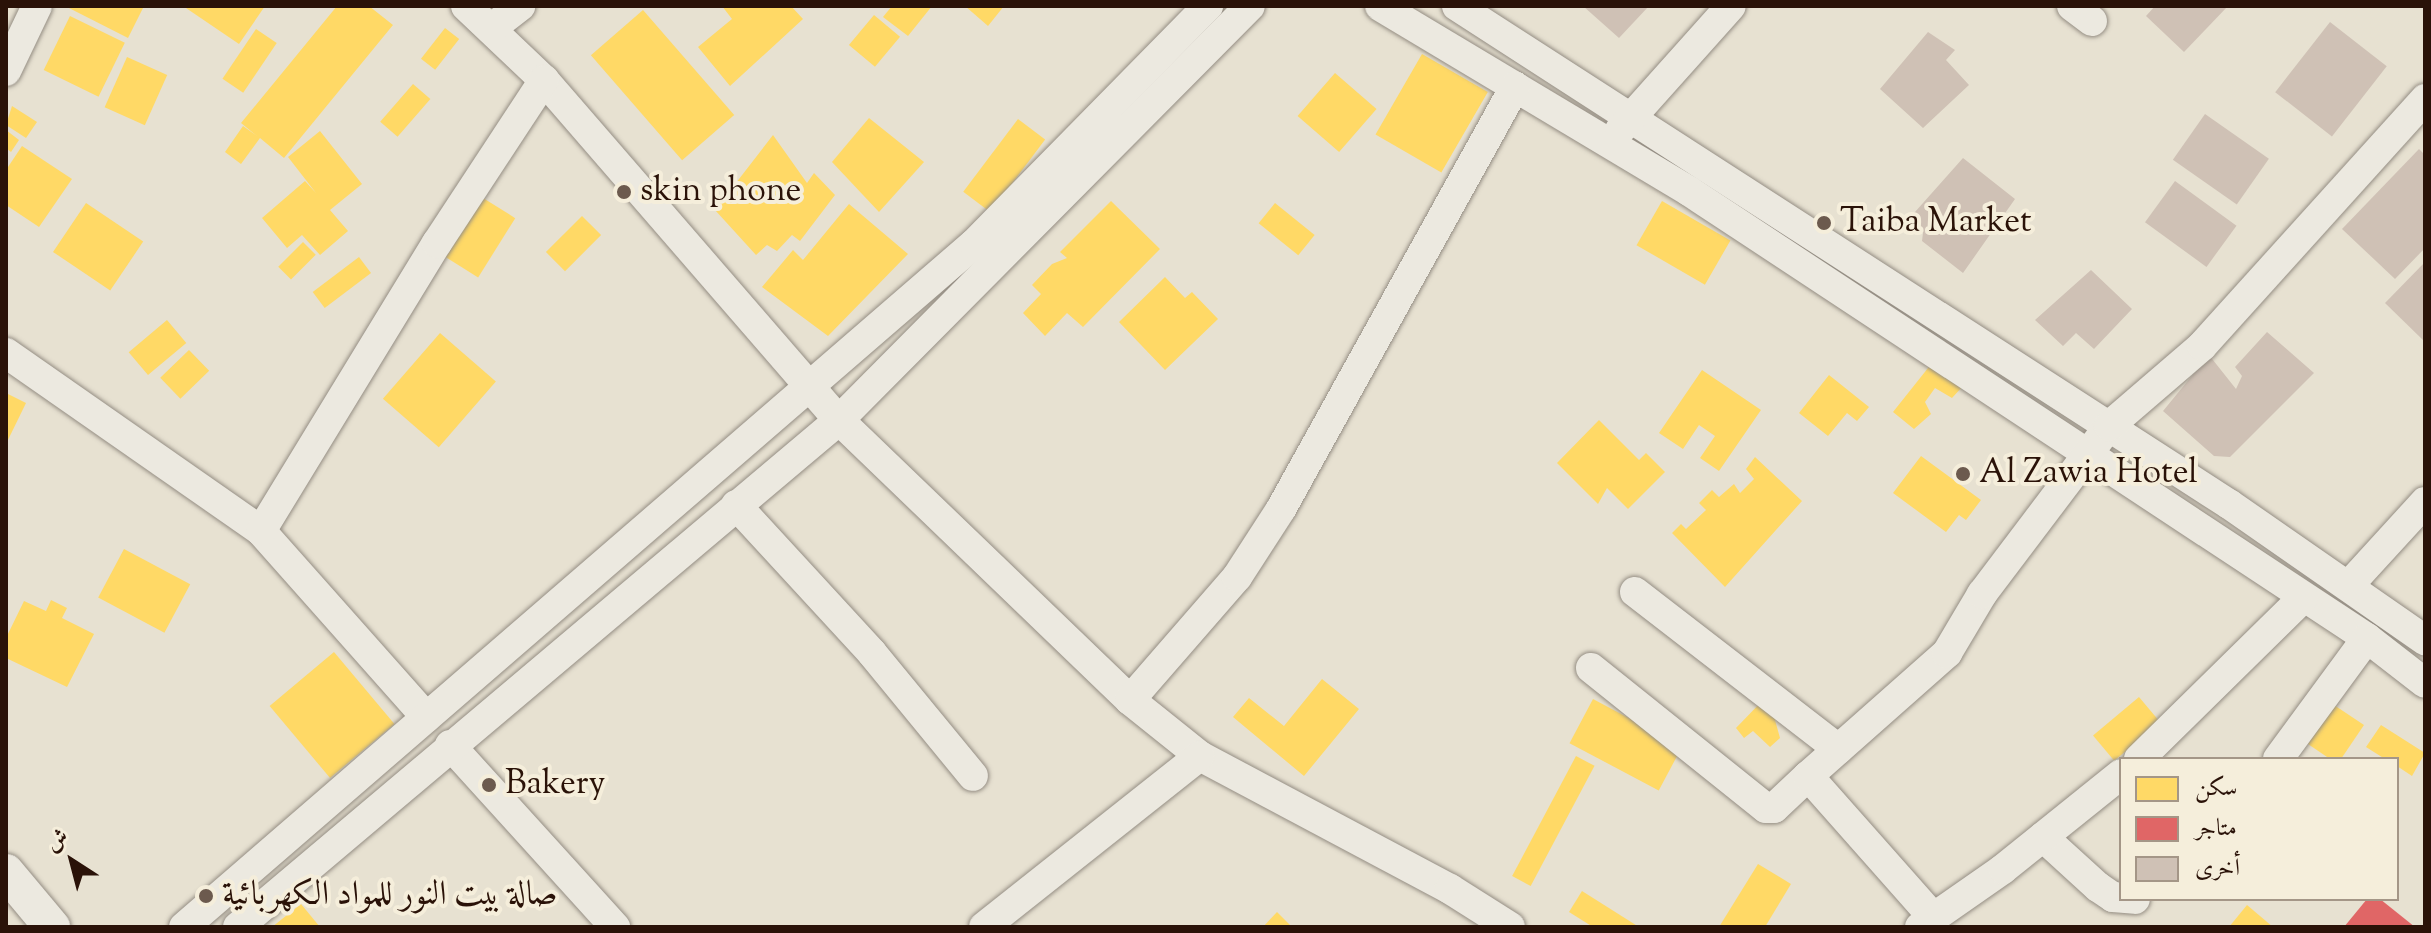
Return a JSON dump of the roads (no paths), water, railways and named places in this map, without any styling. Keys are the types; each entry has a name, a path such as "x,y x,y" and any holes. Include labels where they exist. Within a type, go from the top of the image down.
{"street":[{"path":"6,71 37,6"},
{"path":"466,6 544,80 839,420 1130,700 1200,756 1450,889 1510,927"},
{"path":"492,28 520,6"},
{"path":"184,927 974,244 1208,6"},
{"path":"238,927 450,745 839,420 1250,6"},
{"path":"1380,6 1689,191 2367,638 2425,683"},
{"path":"1457,6 2109,426 2350,584 2425,640"},
{"path":"1608,143 1731,6"},
{"path":"261,531 437,243 544,80"},
{"path":"1130,700 1237,577 1281,509 1515,87"},
{"path":"1591,668 1766,808 1774,808 1947,653 1982,594 2109,426 2202,346 2425,99"},
{"path":"6,353 261,531 426,717"},
{"path":"2350,584 2425,502"},
{"path":"736,505 872,653 973,776"},
{"path":"1635,592 1838,749"},
{"path":"2141,757 2303,598"},
{"path":"2279,757 2367,638"},
{"path":"450,745 615,927"},
{"path":"984,927 1200,756"},
{"path":"1808,776 1926,922 2043,837 2119,776"},
{"path":"2043,837 2098,887 2119,898"},
{"path":"6,872 52,927"}],"place":[{"name":"skin phone","path":"624,192"},
{"name":"Taiba Market","path":"1824,223"},
{"name":"Al Zawia Hotel","path":"1963,474"},
{"name":"Bakery","path":"489,785"},
{"name":"صالة بيت النور للمواد الكهربائية","path":"206,896"}]}
